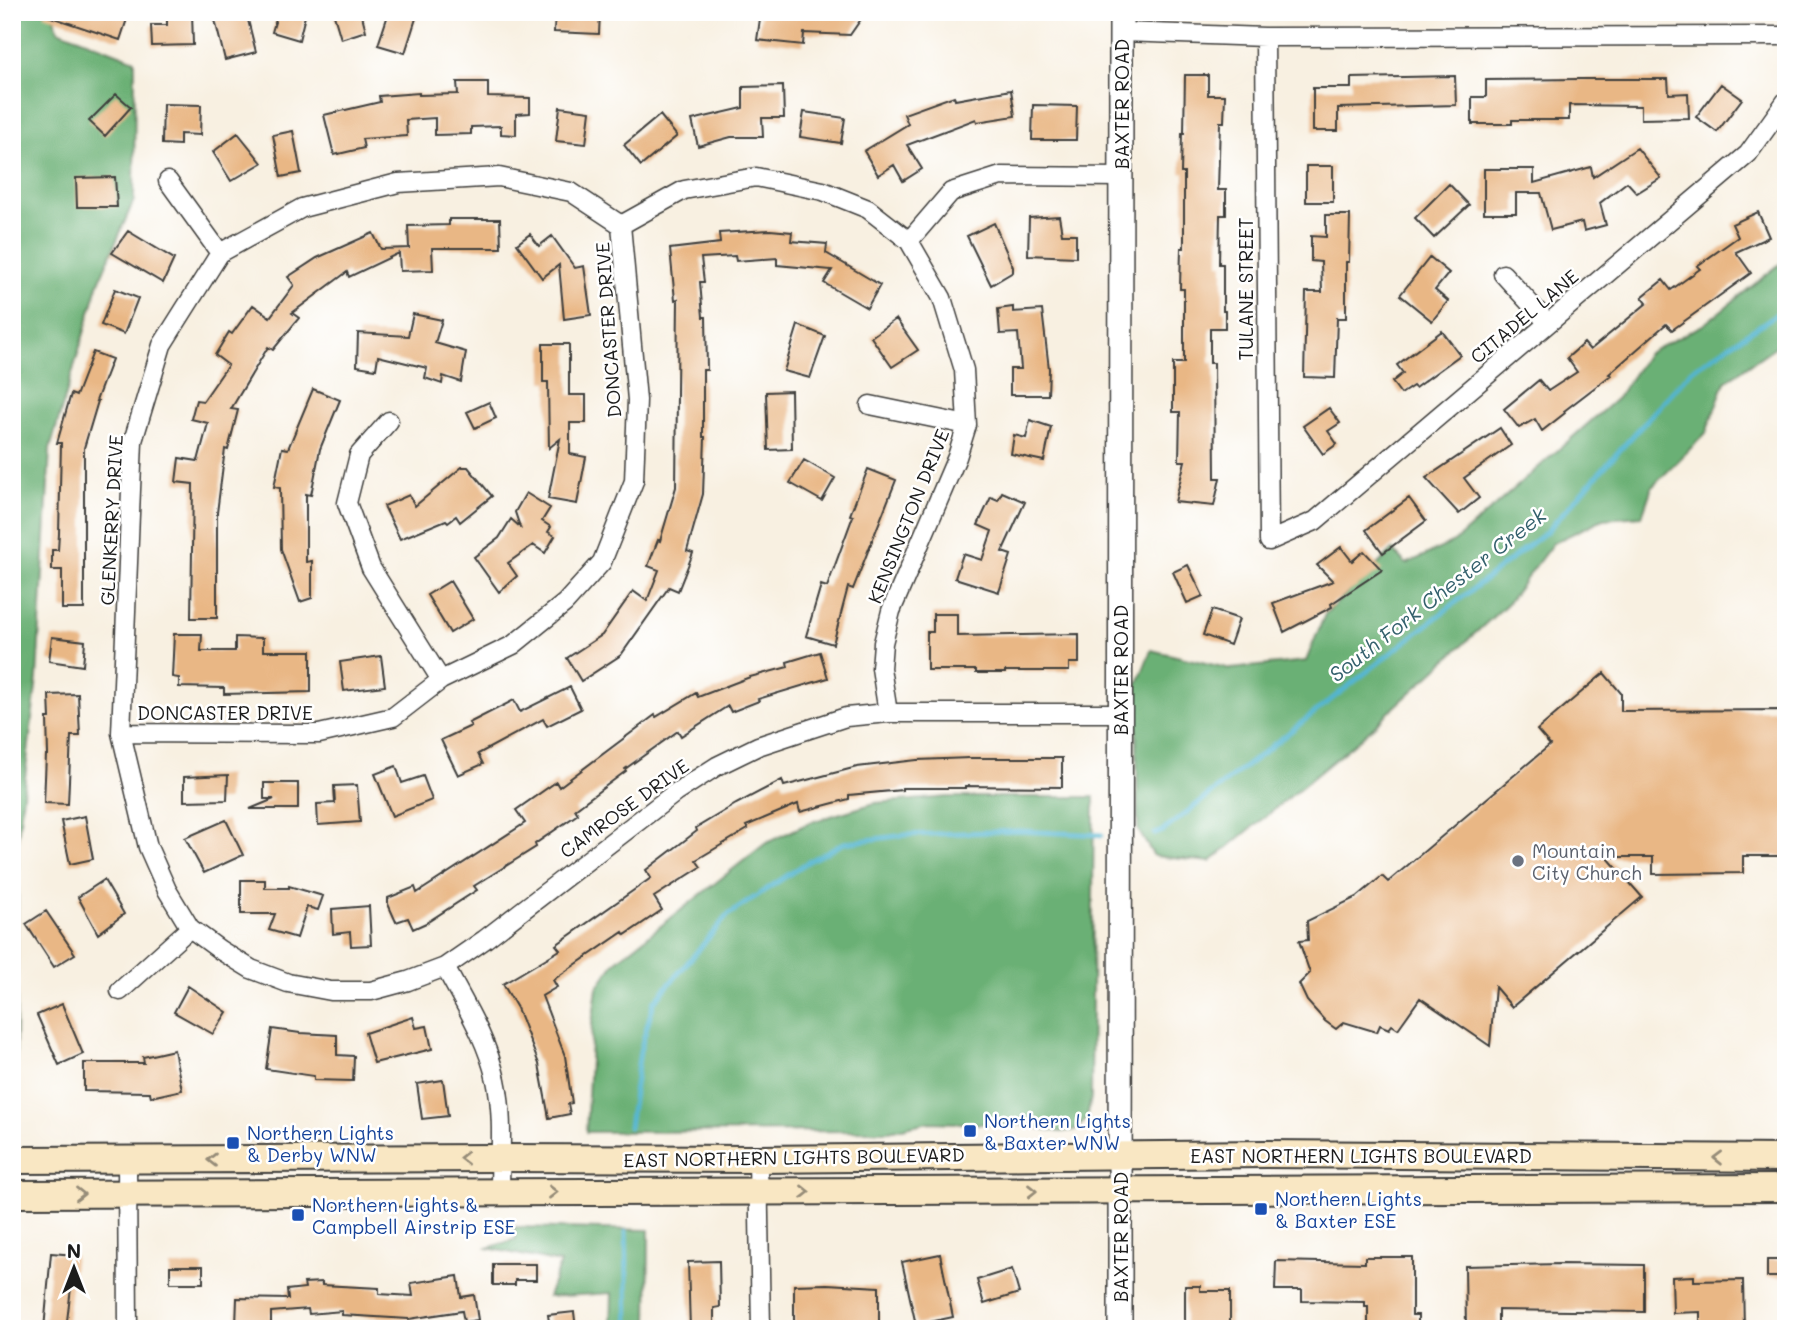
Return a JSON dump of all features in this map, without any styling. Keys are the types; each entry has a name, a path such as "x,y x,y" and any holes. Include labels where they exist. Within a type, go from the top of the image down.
{"main road":[{"name":"EAST NORTHERN LIGHTS BOULEVARD","path":"12,1160 758,1159 1121,1154 1786,1158"},
{"name":"EAST NORTHERN LIGHTS BOULEVARD","path":"12,1194 1786,1188"}],"street":[{"path":"1121,22 1265,37 1786,36"},
{"name":"BAXTER ROAD","path":"1120,1329 1121,22"},
{"name":"TULANE STREET","path":"1265,37 1269,541"},
{"name":"CITADEL LANE","path":"1269,541 1315,521 1748,153 1786,101"},
{"path":"909,241 951,192 1001,176 1121,177"},
{"name":"GLENKERRY DRIVE","path":"190,928 167,890 148,847 121,733 132,441 162,345 220,253 302,208 398,183 499,177 570,192 621,225"},
{"name":"KENSINGTON DRIVE","path":"621,225 684,190 756,177 823,191 868,209 909,241 942,298 964,370 967,425 957,457 891,611 883,643 881,668 888,713"},
{"path":"167,181 220,253"},
{"name":"DONCASTER DRIVE","path":"121,733 319,734 393,718 441,680 513,645 565,603 602,562 634,481 636,400 621,225"},
{"path":"1503,274 1548,323"},
{"path":"870,405 967,425"},
{"path":"389,421 359,455 347,503 371,568 441,680"},
{"name":"CAMROSE DRIVE","path":"190,928 251,969 288,983 331,991 371,991 445,967 675,793 717,766 758,746 846,718 888,713 1120,713"},
{"path":"120,991 190,928"},
{"path":"445,967 486,1049 496,1080 501,1119 500,1192"},
{"path":"758,1159 761,1329"},
{"path":"127,1161 128,1329"}],"green space":[{"path":"12,12 52,12 58,30 135,60 134,200 99,282 50,449 37,678 18,837 15,1130 12,1130"},
{"path":"1786,259 1786,339 1725,382 1706,433 1652,487 1642,516 1603,519 1553,543 1507,604 1361,738 1210,862 1154,856 1138,830 1136,688 1151,650 1231,669 1306,661 1325,614 1393,550 1406,564 1454,542 1617,398 1648,353 1703,325"},
{"path":"948,797 1094,797 1091,1097 1087,1119 1075,1130 1060,1132 1021,1125 928,1122 889,1131 586,1132 592,1024 597,988 615,962 766,843 811,822 875,803"},
{"path":"513,1227 649,1230 648,1329 611,1329 612,1293 548,1297 560,1263 488,1248 516,1239"}],"building":[{"path":"45,12 117,12 128,16 120,40 45,15"},
{"path":"167,12 192,12 193,45 152,46 151,25 167,25"},
{"path":"213,12 246,12 256,52 225,60"},
{"path":"278,12 306,12 299,40 272,32"},
{"path":"333,12 361,12 366,31 341,39"},
{"path":"389,12 418,12 405,53 378,45"},
{"path":"555,12 600,12 599,34 554,32"},
{"path":"761,12 866,12 850,35 804,33 803,45 757,40"},
{"path":"1185,75 1208,75 1208,95 1225,95 1224,122 1220,122 1218,190 1226,190 1226,215 1220,215 1219,264 1223,264 1225,328 1210,328 1210,363 1214,363 1215,478 1220,478 1214,506 1175,502 1185,461 1179,461 1180,412 1173,412 1173,363 1184,363 1184,289 1180,289 1181,248 1184,248 1184,173 1181,173"},
{"path":"1455,76 1456,105 1338,108 1338,131 1313,131 1313,88 1351,88 1351,78"},
{"path":"1668,79 1669,94 1688,93 1689,118 1641,119 1641,106 1569,105 1569,120 1512,120 1512,124 1472,124 1472,97 1486,97 1486,80"},
{"path":"457,82 488,82 488,97 530,98 530,113 516,114 516,135 501,134 501,126 471,127 471,134 435,135 435,118 406,120 407,136 362,139 364,148 334,155 324,115 380,102 379,96 458,94"},
{"path":"1721,84 1742,99 1717,132 1696,117"},
{"path":"783,86 784,118 762,118 763,137 731,137 698,146 692,120 743,108 743,87"},
{"path":"1011,90 1015,116 977,122 976,119 907,145 922,169 903,181 894,165 878,175 864,151 908,124 904,114 954,96 955,100"},
{"path":"116,94 131,107 105,136 89,121"},
{"path":"163,104 201,105 200,135 180,134 180,145 162,144"},
{"path":"1033,105 1077,106 1076,140 1032,140"},
{"path":"560,107 590,111 586,144 556,141"},
{"path":"804,112 845,118 841,143 800,137"},
{"path":"660,115 677,136 641,166 624,145"},
{"path":"293,131 301,173 281,177 273,135"},
{"path":"238,133 262,163 231,181 213,152"},
{"path":"1637,148 1661,178 1637,193 1627,182 1600,203 1606,225 1584,231 1582,222 1551,230 1541,193 1516,193 1516,213 1484,213 1484,169 1534,169 1534,183 1591,167 1593,177"},
{"path":"1306,166 1333,166 1333,202 1306,202"},
{"path":"115,177 117,207 77,207 76,178"},
{"path":"1449,184 1469,205 1434,238 1415,218"},
{"path":"1758,212 1769,237 1736,252 1751,273 1672,330 1666,324 1609,374 1611,375 1542,431 1535,419 1519,428 1504,409 1539,380 1548,391 1577,372 1567,358 1584,343 1590,350 1647,303 1642,297 1663,280 1671,290 1700,269 1697,266 1738,237 1732,224"},
{"path":"1326,215 1350,215 1349,262 1346,262 1346,318 1337,318 1335,378 1304,377 1306,292 1322,292 1321,262 1311,261 1311,236 1326,237"},
{"path":"1059,216 1062,234 1076,234 1076,257 1028,255 1029,218"},
{"path":"449,219 500,219 501,248 432,248 433,270 400,271 399,253 349,277 347,272 292,313 299,318 273,350 268,347 231,409 238,410 228,450 225,449 217,513 217,618 191,618 193,484 176,482 179,458 198,461 208,423 191,419 196,400 203,401 228,365 215,355 229,332 232,334 253,305 270,317 294,285 288,277 317,258 373,233 381,249 409,248 408,226 449,225"},
{"path":"994,223 1013,272 991,285 967,236"},
{"path":"770,230 792,232 791,241 827,244 826,253 880,285 867,308 824,283 832,270 777,265 777,258 736,261 735,256 701,258 704,282 700,282 703,317 706,317 707,370 703,370 703,494 687,551 693,553 678,591 669,587 621,655 581,681 567,658 602,635 633,591 647,601 659,570 648,566 658,540 660,541 676,487 678,299 675,300 670,249 720,243 719,233"},
{"path":"128,231 174,259 163,283 112,253"},
{"path":"530,234 539,246 552,236 575,268 584,266 591,315 564,319 559,265 542,278 517,244"},
{"path":"1430,257 1449,273 1435,290 1448,301 1432,321 1400,295"},
{"path":"115,289 138,298 124,334 101,325"},
{"path":"1013,307 1013,312 1042,310 1049,369 1048,395 1010,395 1010,369 1021,369 1018,333 1000,334 998,309"},
{"path":"413,314 442,320 435,343 466,352 461,382 443,376 442,384 425,378 427,368 378,356 376,369 357,366 358,333 408,336"},
{"path":"896,319 918,350 892,367 871,337"},
{"path":"798,325 825,336 810,378 784,371"},
{"path":"1442,331 1460,355 1415,388 1413,386 1401,394 1392,382 1403,373 1397,365"},
{"path":"543,344 569,344 569,395 586,395 586,423 570,423 570,454 586,457 577,504 548,499 560,439 549,448 548,382 543,382"},
{"path":"93,352 112,359 96,401 84,448 84,609 62,609 62,570 52,570 52,550 58,550 59,534 61,443 57,443 71,394 76,396"},
{"path":"313,389 340,400 320,449 311,495 306,494 306,562 312,561 312,598 300,602 281,549 280,488 274,487 282,448 288,449"},
{"path":"791,391 792,449 768,450 766,392"},
{"path":"489,402 496,418 475,428 467,412"},
{"path":"1329,408 1340,423 1328,431 1337,444 1323,454 1303,426"},
{"path":"1030,420 1051,427 1044,461 1011,454 1014,435 1026,438"},
{"path":"1500,428 1511,445 1464,478 1479,498 1459,514 1426,478"},
{"path":"804,460 835,478 822,501 790,483"},
{"path":"462,467 468,467 492,496 460,522 456,516 448,522 446,520 400,539 384,506 409,495 415,506"},
{"path":"868,469 896,480 853,589 848,587 833,644 806,636 821,585 827,587"},
{"path":"1002,492 1025,502 1002,552 1011,555 999,592 955,578 963,554 982,560 992,531 978,525 991,497 998,500"},
{"path":"526,493 550,508 542,521 551,527 548,532 555,536 545,553 533,545 508,563 517,576 499,592 474,557 499,538 511,519 520,527 515,512"},
{"path":"1409,498 1426,521 1383,553 1366,530"},
{"path":"1341,547 1352,561 1364,551 1382,570 1331,604 1332,607 1284,632 1273,603 1333,581 1317,565"},
{"path":"1188,565 1203,596 1187,603 1173,572"},
{"path":"450,581 473,619 450,633 427,595"},
{"path":"1212,610 1239,619 1230,645 1203,635"},
{"path":"933,614 957,614 957,636 1079,634 1079,663 1069,663 1069,671 976,673 976,670 927,670 927,632 933,632"},
{"path":"174,634 202,634 201,651 235,651 235,637 263,638 263,651 311,651 311,692 224,694 224,688 179,687 179,678 172,677"},
{"path":"52,637 85,641 83,666 49,661"},
{"path":"820,652 828,678 758,699 759,701 731,712 728,706 681,736 678,731 575,809 578,814 535,844 536,847 474,886 477,890 413,929 408,918 396,922 388,898 415,887 417,893 525,823 516,810 556,782 559,787 655,715 656,717 696,693 698,697 750,677 788,667 787,662"},
{"path":"381,656 385,686 344,691 340,662"},
{"name":"Mountain City Church","path":"1604,673 1621,693 1621,711 1786,710 1786,856 1743,856 1743,873 1653,874 1653,857 1607,857 1642,897 1512,1007 1495,987 1490,1046 1420,998 1398,1029 1392,1025 1389,1029 1380,1025 1377,1032 1344,1022 1336,1029 1325,1021 1307,1001 1299,984 1310,973 1299,941 1308,940 1307,921 1357,897 1382,876 1388,882 1550,745 1537,730"},
{"path":"570,687 581,709 547,726 543,719 478,754 483,764 458,775 441,740 471,726 469,723 514,700 520,712"},
{"path":"78,694 80,736 71,736 68,804 44,803 49,695"},
{"path":"1062,758 1062,787 902,788 849,795 849,799 800,812 798,804 746,826 748,829 696,860 701,867 654,897 662,910 625,935 623,932 553,980 557,987 542,996 565,1056 572,1103 568,1104 570,1114 549,1118 539,1064 517,1008 503,984 560,950 556,945 651,878 646,870 697,831 696,828 782,780 784,786 857,767 917,760"},
{"path":"396,766 402,783 423,776 432,800 392,816 375,774"},
{"path":"228,775 227,800 184,801 184,777"},
{"path":"264,783 298,783 298,809 250,809 274,799 264,799"},
{"path":"357,785 360,822 318,825 317,804 335,803 334,786"},
{"path":"85,816 93,859 70,864 61,821"},
{"path":"226,820 243,855 204,873 185,838"},
{"path":"104,880 124,914 98,934 78,897"},
{"path":"241,880 265,880 265,888 289,886 323,896 318,910 307,907 297,938 269,930 275,914 241,914"},
{"path":"369,906 371,945 351,946 350,932 333,934 332,909"},
{"path":"46,911 75,954 54,967 26,924"},
{"path":"188,986 227,1012 213,1034 174,1012"},
{"path":"62,1004 83,1054 59,1065 37,1015"},
{"path":"413,1017 416,1028 427,1026 432,1049 374,1063 365,1033"},
{"path":"272,1029 337,1035 337,1055 354,1056 353,1081 314,1080 314,1076 266,1069"},
{"path":"174,1050 182,1090 151,1097 150,1092 84,1091 84,1063 144,1063 143,1057"},
{"path":"443,1080 448,1116 422,1119 417,1084"},
{"path":"51,1253 75,1255 66,1329 44,1329"},
{"path":"940,1254 953,1317 916,1325 902,1262"},
{"path":"1365,1257 1412,1257 1412,1315 1418,1315 1418,1329 1368,1329 1368,1307 1365,1307 1365,1302 1302,1301 1302,1290 1275,1290 1276,1261 1365,1263"},
{"path":"1767,1260 1786,1260 1786,1277 1767,1277"},
{"path":"719,1261 720,1307 714,1308 714,1329 690,1329 688,1262"},
{"path":"493,1264 536,1264 536,1280 515,1280 515,1285 493,1285"},
{"path":"1644,1265 1644,1312 1498,1310 1498,1329 1466,1329 1465,1266"},
{"path":"170,1266 203,1266 203,1283 170,1283"},
{"path":"1012,1269 1019,1293 984,1304 977,1280"},
{"path":"458,1276 461,1297 474,1295 478,1320 464,1322 462,1311 409,1319 342,1315 342,1311 309,1314 308,1309 271,1312 271,1326 236,1326 237,1298 288,1299 287,1290 305,1288 304,1283 322,1282 322,1285 379,1288 379,1294 413,1296 411,1283"},
{"path":"1694,1276 1694,1281 1743,1280 1744,1329 1700,1329 1700,1312 1673,1313 1672,1277"},
{"path":"794,1285 879,1287 879,1324 827,1324 827,1329 794,1329"},
{"path":"1185,1286 1200,1286 1200,1291 1230,1291 1230,1329 1185,1329"},
{"path":"574,1312 576,1329 550,1329 548,1315"}],"waterway":[{"name":"South Fork Chester Creek","path":"1155,834 1163,831 1546,532 1692,370 1786,308"},
{"name":"South Fork Chester Creek","path":"629,1127 640,1051 654,1002 728,915 809,861 844,843 905,835 1019,831 1102,835"},
{"name":"South Fork Chester Creek","path":"626,1232 628,1329"}],"place":[{"name":"Mountain City Church","path":"1518,861"},
{"name":"Northern Lights & Baxter WNW","path":"970,1131"},
{"name":"Northern Lights & Derby WNW","path":"233,1143"},
{"name":"Northern Lights & Baxter ESE","path":"1261,1209"},
{"name":"Northern Lights & Campbell Airstrip ESE","path":"298,1215"}]}
